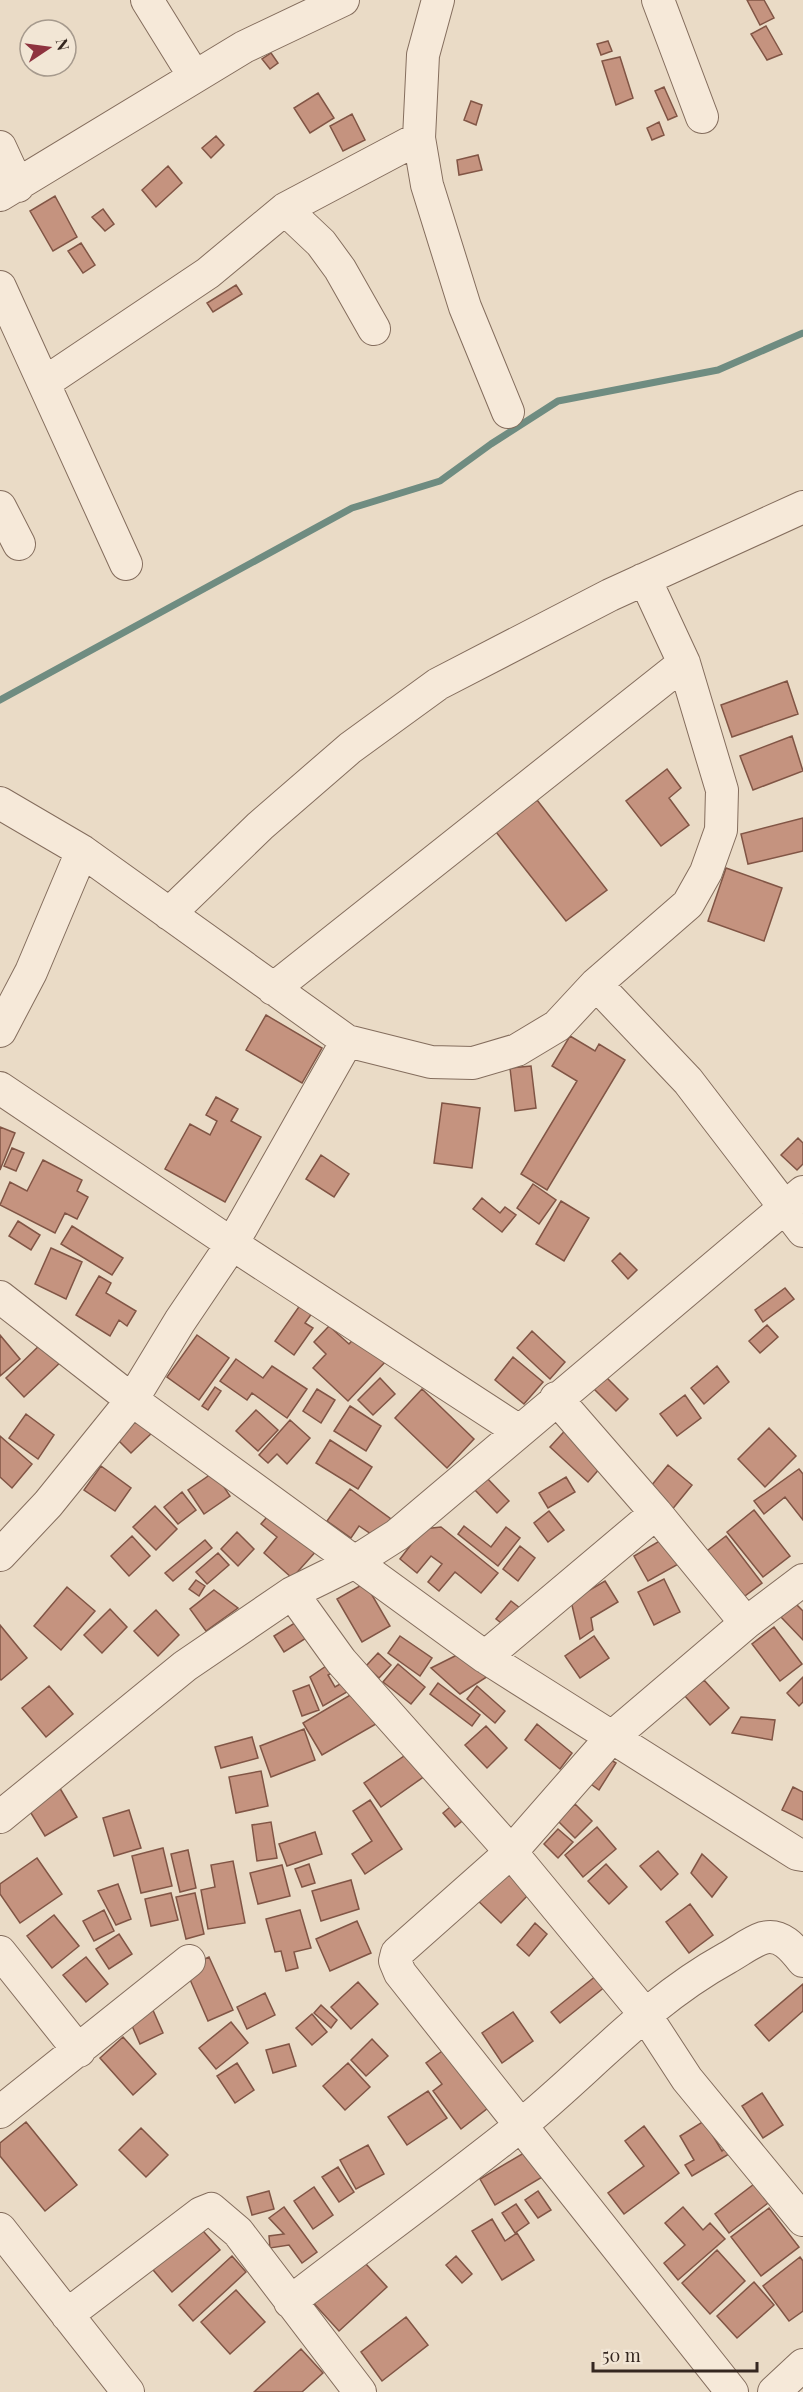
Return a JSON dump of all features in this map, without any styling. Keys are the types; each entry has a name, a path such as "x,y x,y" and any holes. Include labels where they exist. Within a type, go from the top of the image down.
{"street":[{"path":"147,0 194,76"},
{"path":"0,147 9,190 194,76 244,48 343,0"},
{"path":"438,0 423,55 419,138 427,184 465,307 508,412"},
{"path":"658,0 702,117"},
{"path":"44,384 208,273 285,209 419,138"},
{"path":"285,209 321,243 340,269 374,329"},
{"path":"0,287 126,564"},
{"path":"0,507 19,544"},
{"path":"169,914 260,826 332,764 438,684 642,580 803,507"},
{"path":"0,803 82,851 347,1041 431,1062 473,1063 517,1050 557,1026 596,984 688,904 706,872 721,830 722,790 684,663 651,592 642,580"},
{"path":"273,989 684,663"},
{"path":"0,1031 31,972 82,851"},
{"path":"0,1817 185,1666 292,1593 352,1563 397,1535 461,1484 556,1398 797,1210 688,1081 596,984"},
{"path":"0,1555 48,1504 132,1400 180,1321 232,1244 347,1041"},
{"path":"0,1089 519,1431"},
{"path":"2,1304 352,1563 485,1657 796,1854 803,1855"},
{"path":"556,1398 656,1513 746,1623"},
{"path":"485,1657 656,1513"},
{"path":"732,2392 400,1972 395,1961 397,1953 511,1852 611,1738 746,1623 803,1580"},
{"path":"292,1593 341,1661 511,1852 644,2013 687,2079 803,2220"},
{"path":"290,2302 521,2125 608,2050 644,2013 691,1978 764,1938 779,1938 791,1946 803,1961"},
{"path":"0,1952 79,2051"},
{"path":"0,2112 189,1961"},
{"path":"67,2315 201,2213 211,2209 238,2232 360,2392"},
{"path":"0,2229 128,2392"},
{"path":"774,2392 803,2365"}],"building":[{"path":"747,0 764,0 774,18 760,25"},
{"path":"766,26 782,54 767,60 751,34"},
{"path":"608,41 612,51 601,55 597,44"},
{"path":"271,53 278,63 270,69 262,59"},
{"path":"620,57 633,98 616,105 602,61"},
{"path":"664,87 677,116 668,120 655,91"},
{"path":"318,93 334,118 310,133 294,108"},
{"path":"471,101 482,105 476,125 464,120"},
{"path":"352,114 365,140 343,151 330,126"},
{"path":"659,122 664,135 652,140 647,128"},
{"path":"216,136 224,145 211,158 202,148"},
{"path":"478,155 482,170 459,175 457,160"},
{"path":"168,166 182,183 156,207 142,190"},
{"path":"55,196 77,237 53,251 30,211"},
{"path":"103,209 114,224 105,231 92,217"},
{"path":"81,243 95,265 83,273 68,251"},
{"path":"236,285 242,294 213,312 207,303"},
{"path":"787,681 798,714 732,737 721,705"},
{"path":"792,736 803,771 753,790 740,756"},
{"path":"667,769 681,788 669,798 689,825 661,846 626,801"},
{"path":"537,800 607,890 566,921 496,832"},
{"path":"803,818 803,851 748,864 741,834"},
{"path":"726,868 782,888 764,941 708,921"},
{"path":"266,1015 322,1048 302,1083 246,1050"},
{"path":"570,1036 595,1051 599,1044 625,1060 547,1190 521,1174 577,1081 552,1066"},
{"path":"531,1066 536,1108 515,1111 510,1068"},
{"path":"216,1097 238,1109 231,1121 261,1137 225,1202 165,1169 190,1124 210,1135 217,1121 206,1115"},
{"path":"442,1103 480,1108 472,1168 434,1163"},
{"path":"0,1127 15,1133 0,1170"},
{"path":"798,1138 803,1143 803,1164 797,1170 781,1155"},
{"path":"12,1148 24,1153 16,1171 4,1166"},
{"path":"321,1155 349,1174 334,1197 306,1179"},
{"path":"43,1160 82,1180 77,1191 88,1197 77,1219 65,1213 55,1233 0,1205 10,1182 27,1191"},
{"path":"533,1184 556,1200 539,1224 517,1208"},
{"path":"482,1198 500,1213 505,1207 516,1215 502,1232 473,1209"},
{"path":"561,1201 589,1218 564,1261 536,1244"},
{"path":"18,1221 40,1235 31,1250 9,1236"},
{"path":"72,1226 123,1258 112,1275 61,1244"},
{"path":"51,1248 82,1262 66,1299 35,1284"},
{"path":"620,1253 637,1270 628,1279 612,1261"},
{"path":"99,1276 111,1283 106,1293 136,1311 127,1326 119,1320 110,1336 76,1315"},
{"path":"785,1288 794,1299 763,1322 755,1310"},
{"path":"303,1301 315,1309 305,1323 313,1328 294,1355 275,1341"},
{"path":"767,1325 778,1337 760,1353 749,1341"},
{"path":"329,1326 349,1344 360,1332 388,1359 348,1401 313,1368 326,1354 314,1342"},
{"path":"532,1331 565,1362 550,1379 517,1348"},
{"path":"0,1335 20,1359 0,1376"},
{"path":"197,1335 229,1358 199,1400 167,1377"},
{"path":"46,1339 65,1358 24,1397 6,1378"},
{"path":"513,1357 543,1382 524,1404 495,1380"},
{"path":"236,1359 263,1378 272,1366 307,1389 287,1418 252,1393 247,1400 220,1381"},
{"path":"717,1366 729,1382 704,1404 691,1388"},
{"path":"604,1375 628,1399 616,1411 592,1387"},
{"path":"380,1378 395,1394 373,1415 358,1400"},
{"path":"215,1387 221,1391 208,1410 202,1406"},
{"path":"317,1389 335,1400 321,1423 303,1411"},
{"path":"422,1389 474,1439 447,1468 395,1418"},
{"path":"685,1395 701,1418 677,1436 660,1414"},
{"path":"350,1406 381,1426 366,1451 334,1431"},
{"path":"256,1410 278,1430 258,1451 236,1431"},
{"path":"26,1414 54,1435 38,1459 9,1438"},
{"path":"143,1414 157,1428 131,1453 117,1439"},
{"path":"290,1420 310,1438 287,1464 277,1454 268,1463 259,1455"},
{"path":"571,1424 608,1459 588,1482 550,1447"},
{"path":"769,1428 796,1456 765,1487 738,1459"},
{"path":"0,1436 32,1464 12,1488 0,1477"},
{"path":"330,1440 372,1467 358,1489 316,1463"},
{"path":"668,1465 692,1485 671,1511 647,1491"},
{"path":"101,1466 131,1488 115,1511 84,1490"},
{"path":"799,1469 803,1474 803,1520 785,1497 764,1514 754,1501"},
{"path":"214,1472 230,1496 204,1514 188,1490"},
{"path":"485,1476 509,1501 497,1513 473,1488"},
{"path":"566,1477 575,1492 548,1508 539,1493"},
{"path":"350,1489 391,1519 377,1538 359,1526 351,1538 327,1521"},
{"path":"182,1492 196,1510 178,1524 164,1507"},
{"path":"155,1506 177,1529 156,1550 133,1527"},
{"path":"273,1510 318,1549 292,1578 264,1553 277,1537 261,1524"},
{"path":"754,1510 790,1556 763,1577 727,1532"},
{"path":"549,1511 564,1530 548,1542 534,1523"},
{"path":"464,1526 491,1547 506,1527 520,1538 498,1566 458,1534"},
{"path":"441,1527 498,1573 481,1593 455,1572 439,1591 428,1582 442,1564 431,1556 417,1573 400,1559 423,1529"},
{"path":"237,1532 254,1549 238,1566 221,1549"},
{"path":"132,1536 150,1556 129,1576 111,1556"},
{"path":"668,1536 682,1562 648,1581 634,1556"},
{"path":"726,1536 762,1583 733,1605 698,1558"},
{"path":"205,1540 212,1548 173,1581 165,1573"},
{"path":"520,1546 535,1558 518,1581 503,1569"},
{"path":"218,1553 229,1565 207,1584 196,1572"},
{"path":"664,1579 680,1612 654,1625 638,1592"},
{"path":"196,1580 205,1586 199,1596 189,1589"},
{"path":"605,1581 618,1602 591,1618 593,1630 580,1639 571,1601"},
{"path":"365,1583 390,1626 362,1642 337,1599"},
{"path":"67,1587 95,1611 61,1650 34,1626"},
{"path":"214,1590 238,1608 206,1631 190,1609"},
{"path":"511,1601 520,1608 505,1626 496,1619"},
{"path":"796,1604 803,1611 803,1640 781,1617"},
{"path":"110,1609 127,1627 102,1653 84,1635"},
{"path":"156,1610 179,1635 158,1656 134,1631"},
{"path":"301,1619 311,1635 284,1652 274,1636"},
{"path":"0,1625 27,1658 1,1680 0,1679"},
{"path":"774,1627 802,1664 780,1681 752,1644"},
{"path":"400,1636 432,1658 420,1676 388,1653"},
{"path":"594,1636 609,1658 580,1678 565,1656"},
{"path":"465,1651 493,1673 460,1694 431,1668"},
{"path":"378,1653 391,1665 379,1678 366,1666"},
{"path":"335,1660 340,1668 328,1675 335,1687 347,1680 352,1689 323,1706 310,1677"},
{"path":"398,1664 425,1687 411,1704 383,1682"},
{"path":"803,1677 803,1702 799,1706 787,1693"},
{"path":"704,1680 729,1708 710,1725 685,1696"},
{"path":"438,1683 480,1715 472,1726 430,1694"},
{"path":"309,1685 319,1710 302,1716 293,1691"},
{"path":"49,1686 73,1714 46,1737 22,1708"},
{"path":"477,1686 505,1711 495,1723 467,1699"},
{"path":"357,1691 376,1724 322,1755 303,1723"},
{"path":"741,1717 775,1720 772,1740 732,1733"},
{"path":"537,1724 572,1753 560,1769 525,1740"},
{"path":"486,1726 507,1748 487,1768 465,1745"},
{"path":"304,1729 315,1760 271,1777 260,1746"},
{"path":"252,1737 258,1758 221,1768 215,1747"},
{"path":"416,1748 432,1771 381,1807 364,1783"},
{"path":"603,1755 616,1763 599,1790 581,1777"},
{"path":"261,1771 268,1806 236,1813 229,1777"},
{"path":"58,1785 77,1817 45,1836 26,1805"},
{"path":"793,1787 803,1792 803,1820 782,1810"},
{"path":"461,1798 473,1812 455,1827 443,1813"},
{"path":"370,1800 402,1849 365,1874 352,1854 372,1841 353,1811"},
{"path":"575,1804 592,1821 575,1838 558,1821"},
{"path":"129,1810 141,1848 114,1856 103,1818"},
{"path":"271,1822 277,1858 257,1861 252,1825"},
{"path":"597,1827 616,1849 583,1877 565,1855"},
{"path":"558,1829 573,1842 558,1858 544,1844"},
{"path":"315,1832 322,1854 287,1866 279,1844"},
{"path":"163,1848 172,1886 141,1893 132,1856"},
{"path":"188,1850 196,1888 180,1892 171,1854"},
{"path":"658,1851 678,1874 661,1890 640,1866"},
{"path":"702,1854 727,1877 712,1897 691,1873"},
{"path":"37,1858 62,1894 20,1923 0,1894 0,1884"},
{"path":"233,1861 245,1923 208,1929 201,1890 215,1887 211,1865"},
{"path":"502,1863 531,1892 501,1923 471,1894"},
{"path":"309,1864 315,1883 302,1887 295,1869"},
{"path":"606,1864 627,1887 609,1904 588,1881"},
{"path":"282,1865 290,1896 258,1904 250,1873"},
{"path":"351,1880 359,1909 321,1921 312,1891"},
{"path":"118,1884 131,1919 116,1925 98,1891"},
{"path":"171,1893 178,1920 151,1926 145,1899"},
{"path":"195,1893 204,1934 186,1939 176,1897"},
{"path":"690,1904 713,1935 689,1953 666,1922"},
{"path":"104,1910 114,1931 94,1941 83,1921"},
{"path":"300,1910 311,1948 294,1952 298,1968 286,1971 281,1951 275,1952 266,1919"},
{"path":"54,1915 79,1946 52,1968 27,1936"},
{"path":"357,1921 371,1953 330,1971 316,1939"},
{"path":"535,1923 547,1934 529,1956 517,1945"},
{"path":"119,1934 132,1954 109,1969 96,1949"},
{"path":"86,1957 108,1984 86,2002 63,1975"},
{"path":"209,1957 233,2010 208,2021 185,1968"},
{"path":"602,1971 611,1982 560,2023 551,2012"},
{"path":"358,1982 378,2004 351,2029 331,2007"},
{"path":"803,1984 803,2011 769,2041 755,2025"},
{"path":"265,1993 275,2015 247,2029 237,2007"},
{"path":"321,2005 337,2020 331,2028 314,2013"},
{"path":"152,2008 163,2033 140,2044 129,2019"},
{"path":"513,2012 533,2041 502,2063 482,2033"},
{"path":"312,2014 327,2032 312,2045 296,2028"},
{"path":"231,2022 248,2043 216,2069 199,2048"},
{"path":"123,2037 156,2074 133,2095 100,2058"},
{"path":"372,2039 388,2056 366,2076 351,2060"},
{"path":"289,2044 296,2066 273,2073 266,2050"},
{"path":"449,2046 488,2108 461,2129 433,2091 442,2084 426,2063"},
{"path":"237,2063 254,2090 235,2103 217,2076"},
{"path":"348,2063 370,2087 345,2110 323,2086"},
{"path":"428,2091 447,2118 407,2145 388,2117"},
{"path":"762,2093 783,2125 763,2138 742,2106"},
{"path":"704,2121 722,2151 725,2148 729,2154 692,2176 685,2165 694,2160 680,2136"},
{"path":"26,2122 77,2185 45,2211 0,2156 0,2143"},
{"path":"644,2126 679,2173 624,2214 608,2193 644,2166 625,2141"},
{"path":"141,2128 168,2155 146,2177 119,2150"},
{"path":"368,2145 384,2174 356,2189 340,2160"},
{"path":"534,2147 549,2173 495,2205 480,2179"},
{"path":"338,2167 354,2192 339,2202 322,2177"},
{"path":"758,2181 772,2200 729,2233 715,2214"},
{"path":"314,2187 333,2215 313,2229 294,2201"},
{"path":"269,2191 274,2209 252,2215 247,2197"},
{"path":"538,2191 551,2210 538,2218 525,2200"},
{"path":"516,2204 529,2223 515,2233 502,2213"},
{"path":"284,2207 317,2252 302,2263 289,2245 270,2248 269,2236 284,2234 269,2218"},
{"path":"683,2207 703,2230 710,2223 725,2239 678,2280 664,2263 685,2245 665,2223"},
{"path":"769,2208 799,2247 761,2276 731,2237"},
{"path":"492,2219 505,2241 517,2233 534,2260 502,2280 472,2231"},
{"path":"196,2223 220,2250 172,2292 148,2264"},
{"path":"717,2250 745,2281 710,2314 682,2283"},
{"path":"355,2252 387,2287 339,2331 308,2297"},
{"path":"232,2256 246,2272 193,2321 179,2305"},
{"path":"456,2256 472,2274 462,2283 446,2265"},
{"path":"800,2257 803,2261 803,2311 789,2321 763,2286"},
{"path":"754,2282 774,2305 737,2338 717,2316"},
{"path":"236,2290 265,2322 230,2354 201,2322"},
{"path":"406,2317 428,2345 382,2381 361,2352"},
{"path":"301,2349 323,2373 302,2392 254,2392"}],"waterway":[{"path":"0,700 352,508 440,481 491,444 558,401 718,370 803,333"}]}
